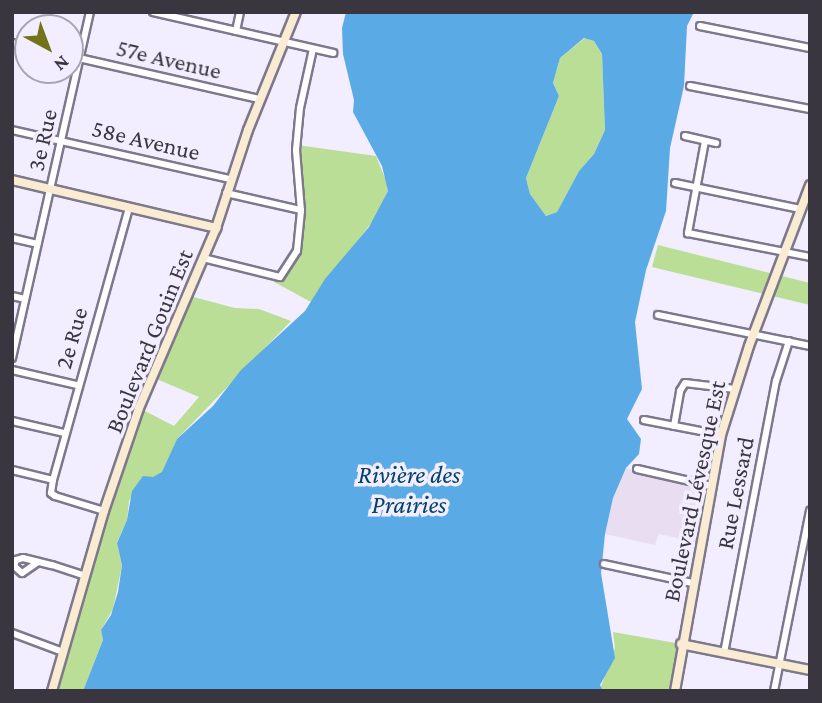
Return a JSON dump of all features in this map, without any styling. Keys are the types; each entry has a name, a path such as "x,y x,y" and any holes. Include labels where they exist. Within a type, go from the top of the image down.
{"street":[{"name":"3e Rue","path":"84,40 90,12"},
{"path":"153,12 333,53"},
{"path":"236,31 240,12"},
{"name":"Boulevard Gouin Est","path":"52,691 104,511 139,408 216,229 230,179 296,12"},
{"path":"700,26 810,48"},
{"path":"203,258 280,277 297,251 301,210 296,150 303,89 313,49"},
{"name":"57e Avenue","path":"84,59 260,99"},
{"name":"3e Rue","path":"12,358 74,84"},
{"path":"690,86 810,110"},
{"name":"58e Avenue","path":"12,130 230,179"},
{"path":"685,136 716,143"},
{"path":"705,141 688,233 810,257"},
{"path":"12,180 216,229"},
{"path":"675,183 800,209"},
{"name":"Boulevard Lévesque Est","path":"675,691 681,643 721,435 734,389 783,251 810,185"},
{"path":"226,193 301,210"},
{"name":"2e Rue","path":"53,480 77,385 129,208"},
{"path":"12,238 37,244"},
{"path":"12,296 25,299"},
{"path":"658,315 810,346"},
{"name":"Rue Lessard","path":"724,653 776,381 789,341"},
{"path":"12,370 77,385"},
{"path":"674,426 680,391 685,383 734,389"},
{"path":"644,420 721,435"},
{"path":"12,421 64,433"},
{"path":"637,469 712,486"},
{"path":"12,470 53,480 51,493 55,496 104,511"},
{"path":"774,691 810,511"},
{"path":"38,562 85,576"},
{"path":"604,564 693,583"},
{"path":"12,632 63,652"},
{"path":"681,643 810,670"}],"shaded area":[{"path":"626,468 710,487 700,543 659,534 655,545 605,534 613,498"}],"green space":[{"path":"585,38 594,41 602,54 605,130 594,154 579,171 557,212 546,216 530,194 526,178 559,96 553,83 560,58"},
{"path":"297,145 376,156 388,191 375,218 311,302 274,282 299,245"},
{"path":"658,245 810,283 810,305 652,267"},
{"path":"186,295 235,308 259,309 291,321 177,439 163,472 158,476 141,479 129,501 127,520 117,542 122,565 113,609 101,630 103,640 83,691 56,691 63,652 139,408 174,426 199,397 152,377"},
{"path":"613,632 681,644 675,691 600,689 615,648"}],"water":[{"name":"Rivière des Prairies","path":"346,12 694,12 687,26 684,86 670,148 666,211 646,270 635,322 642,389 627,419 641,439 639,454 626,468 613,498 605,534 601,573 615,658 600,685 603,691 83,691 103,640 101,630 111,615 118,592 122,565 117,543 127,520 132,491 143,476 153,477 162,472 177,439 213,406 241,370 305,311 325,279 369,227 388,191 382,166 353,112 354,100 343,54 342,28","holes":["584,38 594,41 602,54 605,130 594,154 579,171 557,212 546,216 530,194 526,178 559,96 553,83 560,58"]}]}
